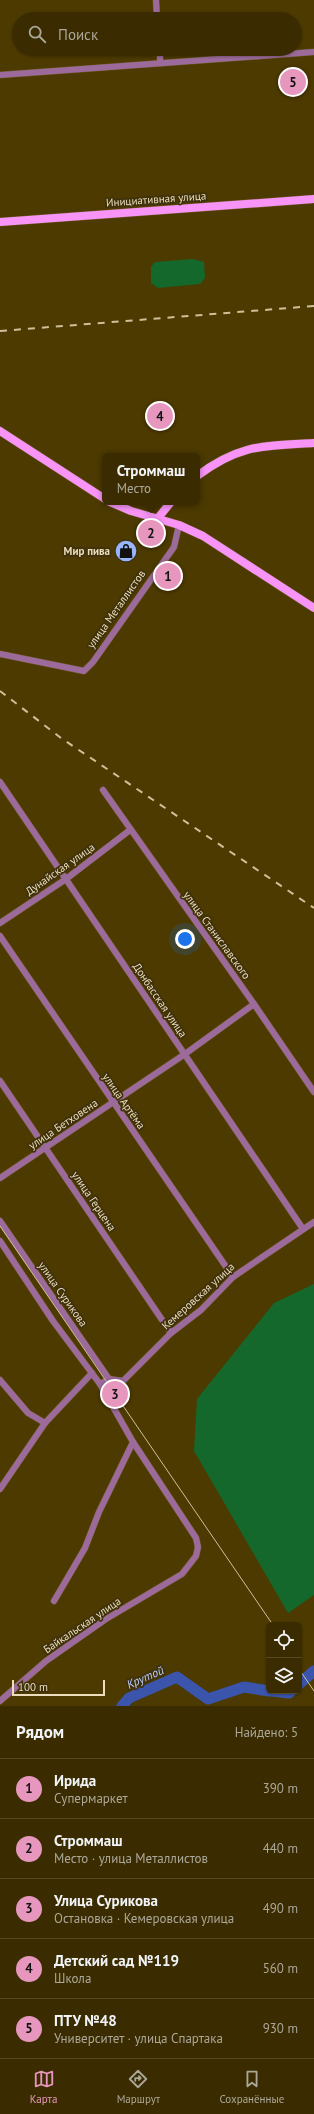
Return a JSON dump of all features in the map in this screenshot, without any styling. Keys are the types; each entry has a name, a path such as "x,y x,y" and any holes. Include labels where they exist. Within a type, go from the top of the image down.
{"main road":[{"name":"Инициативная улица","path":"0,222 314,199"},
{"path":"0,431 102,497"},
{"path":"200,474 228,455 248,448 314,443"},
{"path":"117,505 131,511 179,525 203,536 314,608"},
{"path":"158,518 169,505"}],"street":[{"path":"156,0 157,12"},
{"path":"302,53 314,52"},
{"path":"160,56 160,63"},
{"path":"0,75 258,56"},
{"name":"улица Металлистов","path":"0,654 77,671 84,671 88,668 174,547 179,525"},
{"name":"Донбасская улица","path":"0,782 303,1230"},
{"name":"улица Станиславского","path":"103,790 254,1004 314,1092"},
{"name":"Дунайская улица","path":"0,923 66,879 130,830"},
{"name":"улица Артёма","path":"0,936 112,1103 175,1190 233,1277"},
{"name":"улица Бетховена","path":"0,1178 185,1054 254,1004"},
{"name":"улица Герцена","path":"0,1081 171,1333"},
{"name":"улица Сурикова","path":"0,1221 109,1379"},
{"name":"Кемеровская улица","path":"100,1384 109,1379 123,1381 171,1333 201,1310 233,1277 314,1222"},
{"name":"улица Сурикова","path":"0,1241 53,1321 100,1384 133,1442 196,1538 198,1547 196,1556 182,1574"},
{"path":"0,1490 44,1423 92,1373"},
{"path":"0,1380 28,1413 44,1423"},
{"path":"54,1601 85,1548 99,1512 133,1442"},
{"name":"Байкальская улица","path":"0,1701 58,1652 106,1619 182,1574"}],"green space":[{"path":"193,259 204,262 205,278 200,284 158,288 151,283 151,267 155,262"},
{"path":"314,1284 314,1595 288,1613 194,1451 197,1399 274,1303"}],"waterway":[{"name":"Крутой","path":"302,1681 314,1671"},
{"name":"Крутой","path":"122,1706 129,1698 177,1677 208,1699 244,1687 266,1691"}],"tram line":[{"path":"0,1226 271,1622"},
{"path":"302,1673 314,1691"}],"railway":[{"path":"0,331 314,306"},
{"path":"0,691 61,738 314,908"}],"place":[{"name":"ПТУ №48","path":"293,82"},
{"name":"Детский сад №119","path":"160,416"},
{"name":"Строммаш","path":"151,533"},
{"name":"Мир пива","path":"126,551"},
{"name":"Ирида","path":"168,576"},
{"name":"Улица Сурикова","path":"115,1394"}]}
